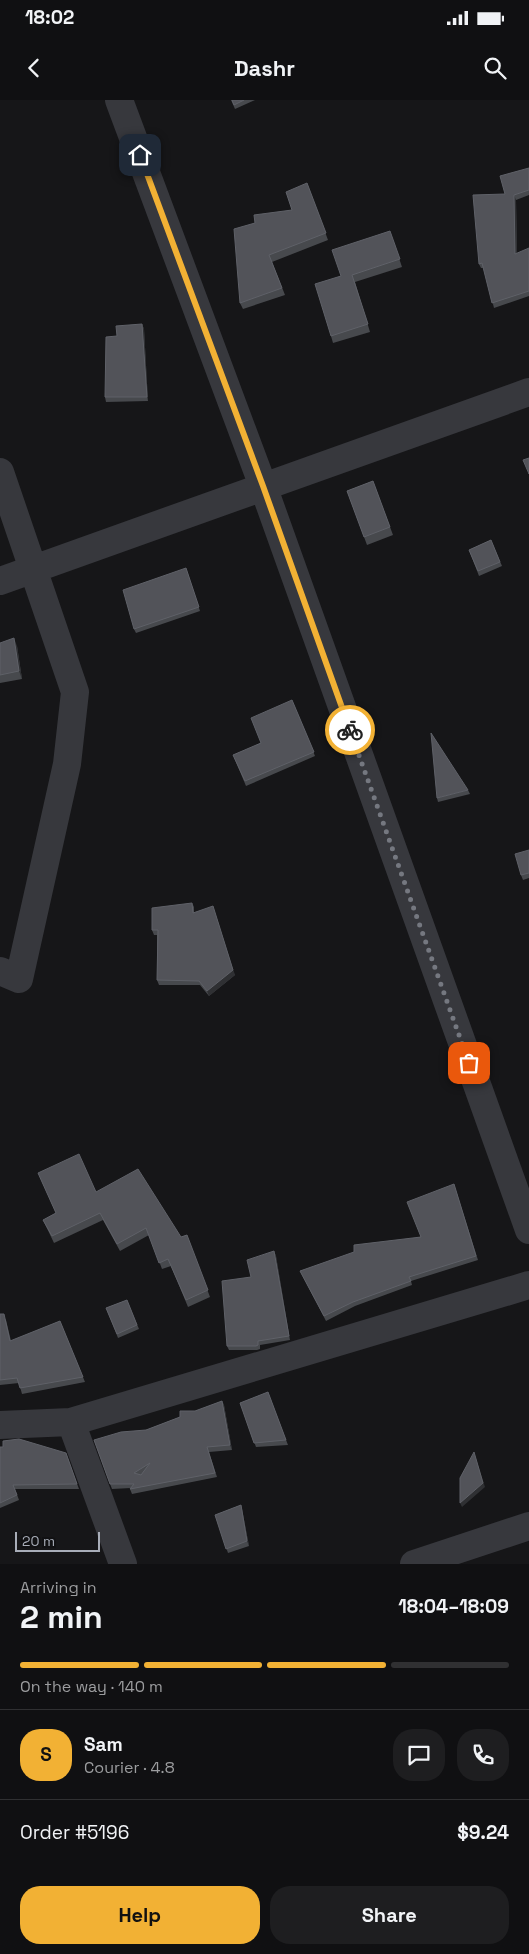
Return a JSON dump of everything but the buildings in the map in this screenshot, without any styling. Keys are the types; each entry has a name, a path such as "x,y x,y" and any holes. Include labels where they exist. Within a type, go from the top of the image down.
{"street":[{"path":"119,100 263,486 529,1230"},
{"path":"0,581 529,392"},
{"path":"0,472 75,692 67,764 19,979 0,971"},
{"path":"0,1425 71,1422 529,1285"},
{"path":"71,1422 123,1564"},
{"path":"414,1564 529,1526"}],"way so far":[{"path":"350,730 469,1063"}],"route":[{"path":"140,155 263,486 350,730"}]}
